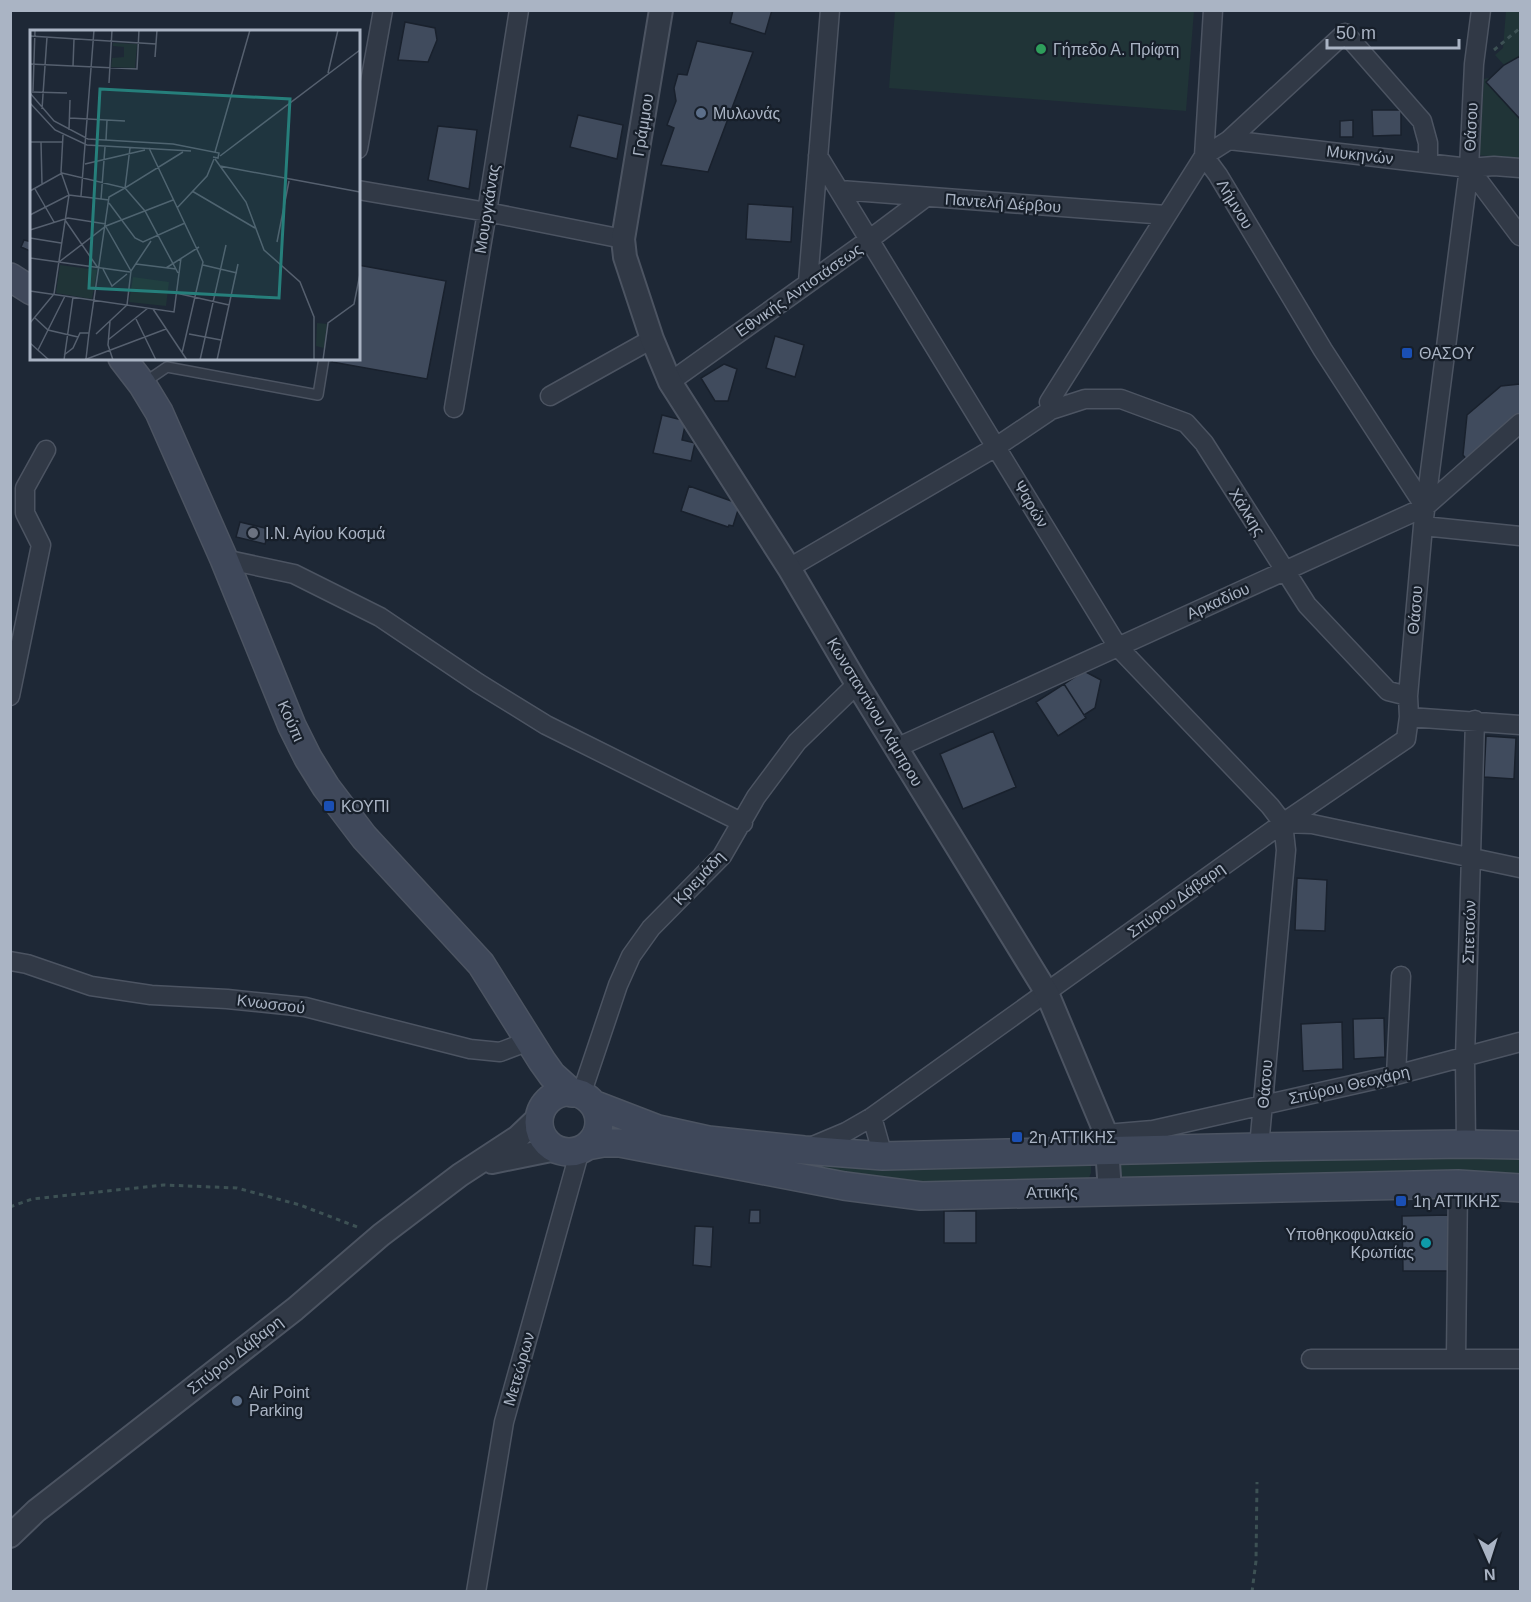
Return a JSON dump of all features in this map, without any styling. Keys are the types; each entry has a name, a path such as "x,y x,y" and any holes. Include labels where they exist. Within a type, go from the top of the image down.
{"main road":[{"path":"10,278 30,290"},
{"name":"Κούπι","path":"124,360 159,412 225,559 292,726 314,768 364,837 480,964 529,1041"},
{"path":"529,1041 552,1075 597,1111 599,1126 597,1134 575,1148 548,1144 543,1136 540,1127 541,1079 529,1041"},
{"path":"541,1113 555,1096 563,1093 582,1097 658,1129 698,1138 804,1150 883,1155 1107,1142 1259,1147 1466,1143 1521,1145"},
{"name":"Αττικής","path":"575,1148 603,1143 620,1143 844,1186 921,1196 1458,1184 1521,1188"}],"street":[{"path":"360,138 383,10"},
{"name":"Μουργκάνας","path":"454,408 519,10"},
{"name":"Γράμμου","path":"623,239 661,10"},
{"path":"808,282 830,10"},
{"path":"1204,156 1214,10"},
{"name":"Θάσου","path":"1259,1147 1286,850 1283,823 1406,739 1425,507 1469,168 1474,64 1480,10"},
{"path":"1204,156 1229,140 1346,33 1422,121 1428,143 1428,163"},
{"name":"Μυκηνών","path":"1229,140 1469,168 1494,166 1521,168"},
{"name":"Ψαρών","path":"818,156 1118,647 1270,806 1283,823"},
{"name":"Λήμνου","path":"1051,410 1049,402 1204,156 1218,175 1323,351 1425,507"},
{"path":"1469,168 1521,236"},
{"path":"360,190 487,212 623,239"},
{"name":"Παντελή Δέρβου","path":"840,190 1166,215"},
{"name":"Εθνικής Αντιστάσεως","path":"670,382 926,197"},
{"name":"Κωνσταντίνου Λάμπρου","path":"623,239 625,257 652,339 670,382 789,568 857,684 1047,993 1107,1142 1110,1191"},
{"path":"550,396 652,339"},
{"name":"Χάλκης","path":"789,568 996,447 1051,410 1084,399 1121,399 1186,423 1204,443 1306,605 1388,691 1408,696"},
{"name":"Αρκαδίου","path":"896,748 1425,507 1521,423"},
{"path":"10,696 41,545 25,513 25,488 46,450"},
{"path":"1423,526 1521,536"},
{"path":"225,559 294,574 380,617 478,683 546,725 743,823"},
{"name":"Κριεμάδη","path":"582,1097 618,985 631,956 651,928 722,856 756,797 797,742 857,684"},
{"path":"1409,717 1521,725"},
{"name":"Σπετσών","path":"1466,1143 1465,1058 1475,720"},
{"path":"1283,823 1312,824 1521,868"},
{"name":"Σπύρου Δάβαρη","path":"804,1150 846,1132 872,1117 1283,823"},
{"name":"Κνωσσού","path":"10,961 27,964 91,986 151,995 227,999 305,1007 470,1049 500,1052 529,1041"},
{"path":"1396,1075 1401,976"},
{"name":"Σπύρου Θεοχάρη","path":"1107,1142 1396,1075 1521,1042"},
{"name":"Σπύρου Δάβαρη","path":"10,1536 36,1511 295,1309 381,1235 460,1175 518,1137 541,1113"},
{"path":"872,1117 883,1155"},
{"name":"Σπύρου Δάβαρη","path":"460,1175 487,1163 522,1154 575,1148"},
{"name":"Μετεώρων","path":"476,1592 504,1422 575,1148"},
{"path":"1456,1358 1458,1184"},
{"path":"1311,1359 1521,1359"}],"lane":[{"path":"142,384 167,367 318,394 324,360"}],"path":[{"path":"1474,64 1521,28"},
{"path":"10,1207 32,1199 164,1185 237,1188 300,1205 381,1235"},
{"path":"1252,1592 1256,1562 1257,1482"}],"green space":[{"name":"Γήπεδο Α. Πρίφτη","path":"895,11 1194,11 1186,111 889,88"},
{"path":"1506,11 1520,11 1520,159 1476,155 1481,127 1484,79 1489,78 1504,65 1495,55 1503,48"},
{"path":"613,1121 1091,1162 1091,1173 1088,1180 905,1183 614,1131"},
{"path":"1520,1149 1520,1176 1125,1181 1121,1173 1121,1164"}],"building":[{"path":"733,10 772,10 765,34 730,23"},
{"path":"405,22 435,28 437,40 428,62 398,60"},
{"name":"Μυλωνάς","path":"697,41 753,52 708,172 661,165 674,128 667,125 676,101 674,88 678,74 687,75"},
{"path":"1520,56 1520,119 1486,82 1504,65"},
{"path":"1372,110 1401,110 1401,135 1373,136"},
{"path":"578,115 623,125 617,159 570,147"},
{"path":"1353,120 1353,137 1340,137 1340,121"},
{"path":"438,126 477,130 469,189 428,180"},
{"path":"748,204 793,207 791,242 746,239"},
{"path":"24,240 30,242 30,251 21,247"},
{"path":"360,265 446,281 427,379 332,362 332,360 360,360"},
{"path":"775,336 804,345 795,377 766,368"},
{"path":"724,364 737,369 728,401 715,401 701,378"},
{"path":"1520,384 1520,415 1468,461 1463,455 1467,415 1501,386"},
{"path":"662,415 686,421 682,440 695,443 691,461 653,453"},
{"path":"689,486 737,503 736,506 739,507 733,526 728,527 681,511"},
{"name":"Ι.Ν. Αγίου Κοσμά","path":"240,522 269,529 265,544 236,537"},
{"path":"1084,671 1101,680 1095,708 1084,715 1064,684"},
{"path":"1064,684 1086,718 1058,736 1036,702"},
{"path":"993,731 1016,787 963,809 940,754"},
{"path":"1486,736 1516,738 1514,779 1484,777"},
{"path":"1297,878 1327,880 1325,931 1295,930"},
{"path":"1384,1018 1385,1057 1354,1059 1353,1019"},
{"path":"1342,1022 1343,1069 1303,1071 1301,1024"},
{"path":"750,1210 760,1210 760,1223 749,1223"},
{"path":"944,1211 976,1211 976,1243 944,1243"},
{"name":"Υποθηκοφυλακείο Κρωπίας","path":"1449,1215 1450,1271 1403,1271 1402,1216"},
{"path":"695,1226 713,1227 711,1267 693,1265"}],"place":[{"name":"Γήπεδο Α. Πρίφτη","path":"1041,49"},
{"name":"Μυλωνάς","path":"701,113"},
{"name":"ΘΑΣΟΥ","path":"1407,353"},
{"name":"Ι.Ν. Αγίου Κοσμά","path":"253,533"},
{"name":"ΚΟΥΠΙ","path":"329,806"},
{"name":"2η ΑΤΤΙΚΗΣ","path":"1017,1137"},
{"name":"1η ΑΤΤΙΚΗΣ","path":"1401,1201"},
{"name":"Υποθηκοφυλακείο Κρωπίας","path":"1426,1243"},
{"name":"Air Point Parking","path":"237,1401"}]}
